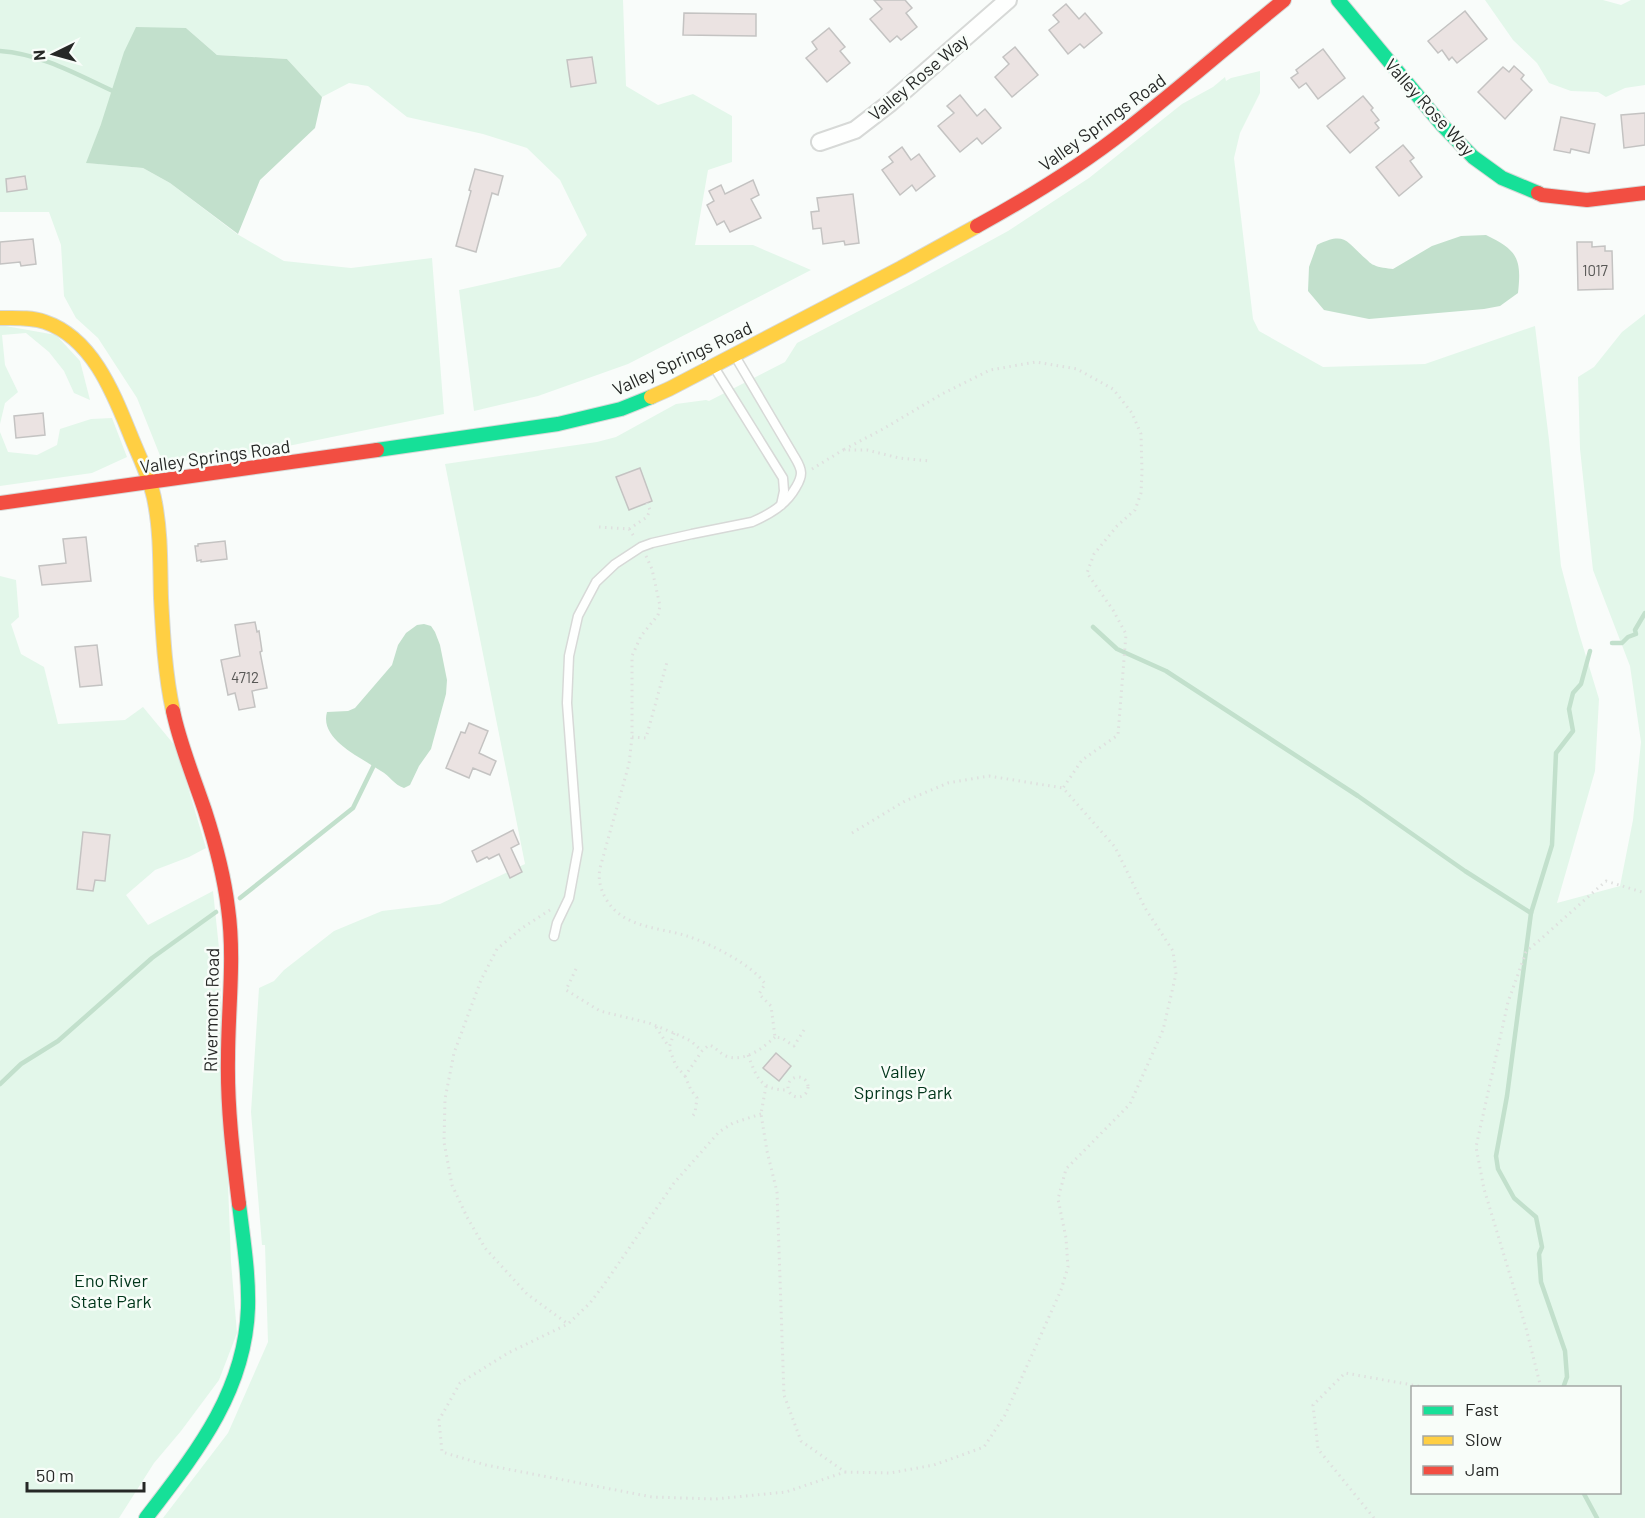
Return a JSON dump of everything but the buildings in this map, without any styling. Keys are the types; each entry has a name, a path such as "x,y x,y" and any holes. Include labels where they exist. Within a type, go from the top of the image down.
{"street":[{"name":"Valley Rose Way","path":"820,142 855,130 1008,0"},
{"name":"Valley Springs Road","path":"0,502 151,483 558,424 596,416 644,400 901,268 1045,187 1125,131 1284,0"},
{"name":"Valley Rose Way","path":"1338,0 1442,125 1473,157 1502,177 1542,195 1587,200 1645,193"},
{"name":"Rivermont Road","path":"0,318 35,319 64,330 76,340 103,376 115,397 151,483 158,525 165,660 171,703 190,773 210,826 229,913 231,973 227,1042 228,1085 247,1292 247,1320 241,1356 227,1397 214,1422 146,1518"}],"lane":[{"path":"554,936 557,923 569,898 578,849 568,714 568,656 578,616 596,582 615,564 641,547 752,522 767,516 790,497 801,477 801,470 794,456 735,355"},
{"path":"714,366 783,478 784,491 781,506"}],"path":[{"path":"801,477 843,450 942,394 990,370 1036,362 1077,369 1113,389 1132,412 1141,434 1141,494 1135,510 1117,526 1094,554 1087,573 1113,610 1126,634 1118,735 1082,760 1063,788"},
{"path":"843,450 867,450 899,458 930,461"},
{"path":"599,527 629,529 647,517 650,510 647,503"},
{"path":"629,529 652,568 660,606 658,615 641,636 632,656 632,737 629,764 598,880 611,909 626,919 687,936 731,956 761,978 765,984 759,994 771,1006 776,1037"},
{"path":"632,737 646,738 667,662"},
{"path":"761,1114 733,1123 719,1132 674,1184 590,1303 568,1324 508,1353 460,1383 439,1420 442,1452 486,1465 652,1497 715,1499 786,1492 845,1472 890,1473 934,1465 984,1447 1005,1415 1061,1290 1068,1267 1066,1238 1058,1199 1066,1169 1130,1104 1163,1030 1176,974 1173,951 1145,908 1115,847 1063,788 989,776 948,783 906,801 852,833"},
{"path":"1540,1386 1526,1328 1484,1189 1476,1147 1508,1002 1526,952 1606,881 1645,893"},
{"path":"568,1324 527,1294 485,1248 452,1185 444,1143 445,1099 454,1053 481,980 497,949 522,928 569,898"},
{"path":"576,969 566,990 600,1011 674,1033 691,1041 702,1051"},
{"path":"655,1026 669,1048 676,1066 685,1076 697,1098 695,1113 691,1118"},
{"path":"776,1037 794,1046 804,1030"},
{"path":"669,1048 674,1033"},
{"path":"685,1076 702,1051 709,1045 714,1046 726,1056 738,1057 762,1049 776,1037"},
{"path":"748,1054 757,1077 766,1086 776,1090 788,1090 794,1097 800,1098 809,1088 808,1083 806,1079 793,1078 789,1082 788,1090"},
{"path":"766,1086 761,1114 777,1192 784,1395 801,1441 845,1472"},
{"path":"1374,1518 1318,1449 1313,1405 1345,1373 1418,1386"}],"green space":[{"path":"0,0 623,0 626,86 658,105 693,94 732,116 732,162 708,170 695,245 753,245 811,270 628,364 538,396 474,411 459,290 560,267 587,235 560,180 527,148 483,134 407,117 368,86 349,83 322,97 287,59 217,55 186,28 101,124 87,163 143,168 170,183 237,234 284,261 351,268 432,258 444,414 254,453 163,463 137,398 98,338 76,318 64,296 61,245 49,212 0,212"},
{"path":"1485,0 1603,0 1621,5 1631,0 1645,0 1645,85 1625,88 1606,97 1598,92 1571,91 1549,83 1537,63 1513,40"},
{"name":"Valley Springs Park","path":"1260,71 1260,93 1240,133 1234,158 1253,319 1259,331 1323,367 1425,364 1535,326 1561,566 1599,699 1595,771 1557,903 1620,886 1633,820 1641,742 1630,666 1593,570 1580,449 1578,377 1594,367 1622,332 1645,314 1645,1518 163,1518 228,1433 268,1342 265,1245 262,1245 251,1112 259,988 274,981 284,970 334,931 382,911 440,904 525,864 445,464 597,442 616,437 676,404 709,401 785,362 797,343 1008,231 1089,178 1182,104 1213,87 1225,77 1226,81"},
{"path":"0,325 56,335 80,361 90,400 74,393 64,371 49,352 26,333 2,335 5,365 18,392 5,403 0,424"},
{"path":"112,418 127,457 92,473 0,486 0,432 8,452 37,455 57,445 60,429 91,419"},
{"name":"Eno River State Park","path":"0,576 16,580 19,617 11,624 21,654 44,667 58,724 125,720 143,707 176,747 206,848 155,870 126,895 148,925 213,891 219,948 231,1262 237,1333 219,1380 154,1463 119,1518 0,1518"}],"shaded area":[{"path":"136,27 186,28 217,55 287,59 322,97 315,128 260,180 238,234 170,183 143,168 86,163 124,52"},
{"path":"1486,235 1505,245 1518,263 1518,293 1500,306 1369,319 1324,310 1308,291 1309,267 1317,245 1327,241 1345,240 1372,264 1393,269 1432,246 1461,236"},
{"path":"417,625 431,626 440,645 447,680 446,694 431,749 410,785 404,788 336,740 326,722 327,712 348,711 355,708 392,665 398,645 406,633"}],"waterway":[{"path":"0,51 45,61 115,92"},
{"path":"1612,643 1622,643 1628,637 1636,634 1635,630 1645,613"},
{"path":"1093,627 1117,649 1166,671 1358,796 1465,871 1531,913"},
{"path":"1564,1386 1567,1377 1565,1351 1541,1282 1539,1254 1542,1247 1536,1217 1514,1198 1498,1169 1496,1156 1507,1096 1531,913 1552,845 1556,753 1573,731 1569,709 1573,693 1581,684 1590,651"},
{"path":"240,898 353,808 374,765 378,762"},
{"path":"0,1084 21,1064 58,1041 152,958 216,912"},
{"path":"1584,1494 1597,1518"}],"traffic: fast":[{"path":"1338,0 1442,125 1473,157 1502,178 1538,193"},
{"path":"377,450 558,424 621,409 651,397"},
{"path":"146,1518 199,1446 214,1421 238,1368 245,1339 248,1308 247,1269 239,1204"}],"traffic: slow":[{"path":"651,397 901,268 977,226"},
{"path":"0,318 23,318 45,322 76,340 99,368 116,401 148,477 155,503 165,655 173,711"}],"traffic: jam":[{"path":"977,226 1053,181 1108,144 1284,0"},
{"path":"1538,193 1587,200 1645,193"},
{"path":"0,503 377,450"},
{"path":"173,711 183,749 216,847 228,908 231,964 228,1095 239,1204"}]}
